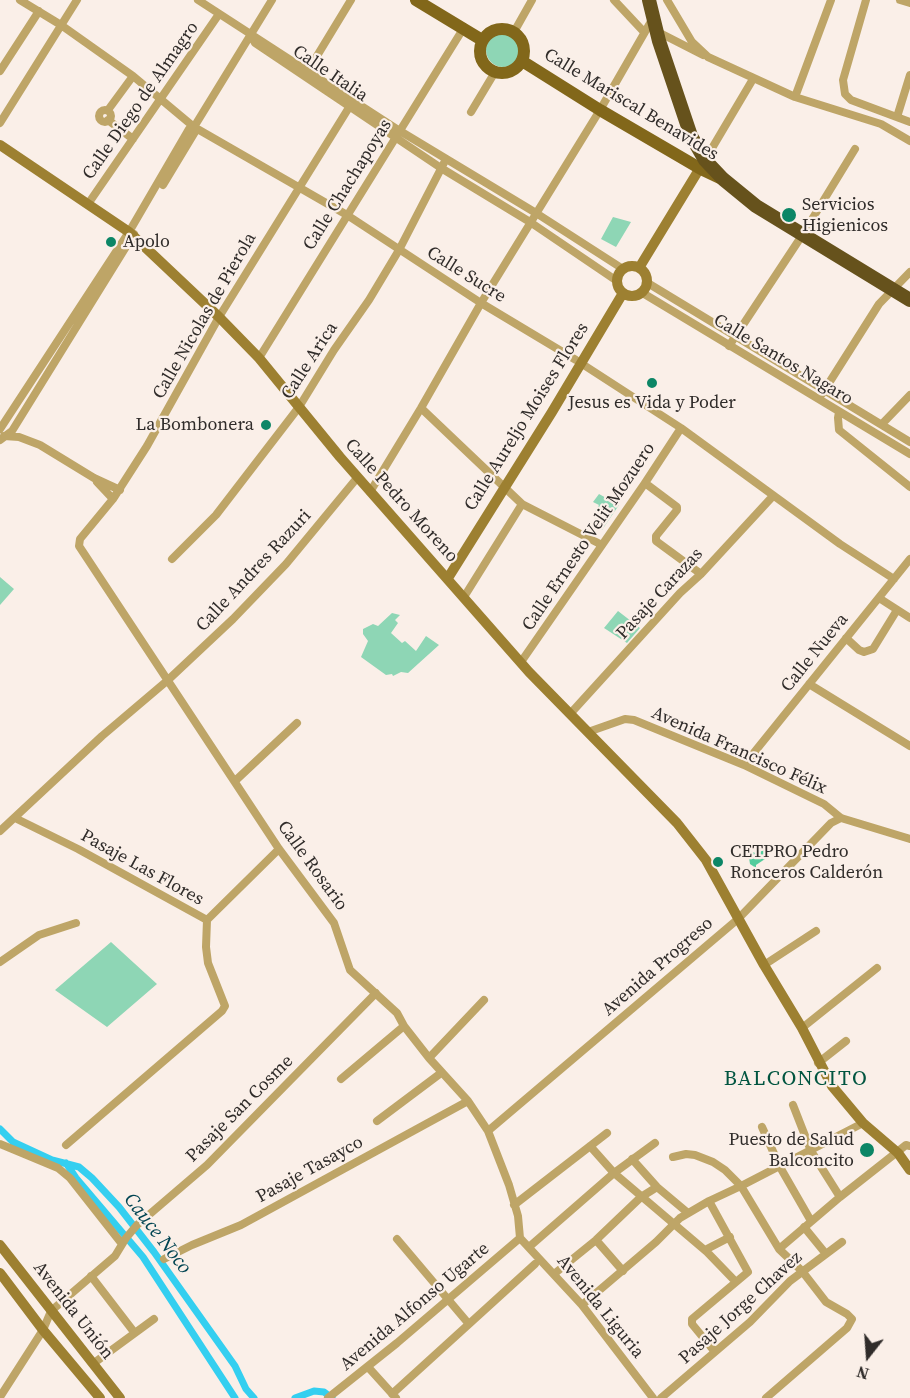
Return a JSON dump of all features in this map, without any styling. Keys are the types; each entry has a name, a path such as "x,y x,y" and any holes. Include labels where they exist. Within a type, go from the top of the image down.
{"highway":[{"path":"649,0 653,17 651,32 703,165 756,206 910,300"}],"main road":[{"path":"416,0 483,40"},
{"path":"493,30 514,32 525,48 519,66 508,73 489,69 481,59 480,46 483,40 493,30"},
{"name":"Calle Mariscal Benavides","path":"522,61 600,110 703,165"},
{"name":"Calle Pedro Moreno","path":"0,146 131,234 219,317 259,358 357,478 440,568 521,662 677,822 706,860 802,1029 818,1063 842,1101 863,1123 906,1146 910,1170"},
{"path":"639,268 703,165"},
{"path":"632,266 639,268 644,273 644,287 633,296 623,293 617,281 623,269 632,266"},
{"name":"Calle Aureljo Moises Flores","path":"448,578 623,293"},
{"path":"440,568 459,558"},
{"name":"Avenida Unión","path":"0,1245 94,1363 114,1396"},
{"name":"Avenida Unión","path":"0,1273 43,1330 100,1398"}],"street":[{"name":"Calle Sucre","path":"20,0 62,25 133,76 194,127 347,215 481,303 681,428 840,544 894,579"},
{"path":"0,123 77,0"},
{"name":"Calle Italia","path":"198,0 398,134"},
{"path":"120,490 93,478 40,445 3,432 131,234 189,129 194,127 272,0"},
{"path":"307,73 351,0"},
{"path":"514,32 532,0"},
{"path":"615,0 651,32 795,97 881,124 910,141"},
{"path":"667,0 692,42 708,57"},
{"path":"795,97 831,0"},
{"path":"866,0 843,80 845,94 851,100 910,121"},
{"path":"900,0 910,3"},
{"path":"0,71 39,11"},
{"name":"Calle Diego de Almagro","path":"88,204 219,14"},
{"name":"Calle Chachapoyas","path":"259,358 463,28"},
{"path":"370,492 530,222 651,32"},
{"path":"471,112 495,72"},
{"path":"897,117 910,75"},
{"path":"133,76 108,110 100,112 99,117 103,121 108,120 133,139"},
{"path":"703,165 753,79"},
{"name":"Calle Nicolas de Pierola","path":"78,543 120,490 219,317 352,103"},
{"path":"398,134 446,159 623,269"},
{"path":"398,134 441,168 530,222 617,281"},
{"path":"729,346 803,234 855,149"},
{"name":"Calle Arica","path":"172,559 216,515 299,407 399,250 446,159"},
{"path":"818,400 879,304 910,272"},
{"name":"Calle Santos Nagaro","path":"644,287 736,336 910,442"},
{"name":"Calle Santos Nagaro","path":"644,287 729,346 910,454"},
{"path":"882,424 910,395"},
{"path":"421,408 522,504 602,545"},
{"path":"839,412 839,430 910,487"},
{"name":"Calle Ernesto Velit Mozuero","path":"521,662 681,428"},
{"path":"93,478 113,499"},
{"name":"Calle Andres Razuri","path":"0,831 102,736 168,680 234,619 286,564 357,478"},
{"path":"645,483 677,507 656,536 656,541 701,574"},
{"name":"Pasaje Carazas","path":"570,714 680,593 701,574 773,496"},
{"path":"464,597 522,504"},
{"name":"Calle Rosario","path":"78,543 279,849 334,923 350,970 397,1013 404,1026 441,1073 468,1101 488,1131 509,1185 520,1238"},
{"name":"Calle Nueva","path":"744,765 910,559"},
{"path":"879,597 910,618"},
{"path":"846,638 859,650 864,652 873,650 897,610"},
{"path":"809,684 910,746"},
{"name":"Avenida Francisco Félix","path":"588,732 625,719 634,720 744,765 824,804 841,818 907,838"},
{"path":"235,781 297,723"},
{"name":"Pasaje Las Flores","path":"15,818 78,849 207,920 208,963 225,1006 66,1145"},
{"name":"Avenida Progreso","path":"488,1131 738,919 831,823 841,818"},
{"path":"907,838 910,828"},
{"path":"207,920 279,849"},
{"path":"0,962 39,935 76,923"},
{"path":"764,964 816,931"},
{"path":"802,1029 877,968"},
{"name":"Pasaje San Cosme","path":"51,1311 118,1253 137,1225 207,1165 376,993"},
{"path":"429,1058 484,1000"},
{"path":"341,1079 404,1026"},
{"path":"818,1063 846,1041"},
{"path":"377,1121 441,1073"},
{"name":"Pasaje Tasayco","path":"164,1259 241,1225 468,1101"},
{"path":"793,1105 811,1151 840,1197"},
{"path":"582,1305 656,1242 673,1223 688,1213 863,1123"},
{"path":"762,1127 780,1167 811,1221"},
{"path":"514,1204 607,1133"},
{"path":"529,1247 614,1173 655,1143"},
{"path":"0,1144 58,1168 70,1178 124,1241"},
{"path":"590,1146 614,1173 705,1250 735,1281"},
{"path":"779,1250 840,1197 906,1146"},
{"path":"673,1157 686,1154 712,1162 725,1170 741,1186 779,1250 802,1272 826,1302 851,1316 852,1322 847,1328 766,1398"},
{"path":"632,1159 657,1187 688,1213"},
{"path":"555,1274 642,1197 657,1187"},
{"path":"709,1201 748,1272 693,1317 691,1322 715,1352"},
{"path":"804,1227 826,1254"},
{"path":"705,1250 730,1237"},
{"name":"Avenida Liguria","path":"520,1238 582,1305 653,1398"},
{"name":"Avenida Alfonso Ugarte","path":"331,1395 368,1367 520,1238"},
{"path":"397,1239 468,1323"},
{"path":"596,1240 623,1271"},
{"name":"Pasaje Jorge Chavez","path":"661,1398 750,1322 790,1281 842,1242"},
{"path":"368,1367 394,1396 468,1323 535,1264"},
{"path":"91,1276 134,1332"},
{"path":"0,1397 43,1330 51,1311"},
{"path":"94,1363 154,1319"}],"green space":[{"path":"503,33 515,38 520,50 515,62 503,67 491,62 486,50 491,38"},
{"path":"613,217 631,222 616,247 601,239"},
{"path":"599,494 619,505 602,530 588,523 588,521 595,523 594,520 598,514 595,511 599,505 593,502"},
{"path":"0,577 14,589 0,605"},
{"path":"618,611 640,628 627,643 604,628"},
{"path":"392,613 400,615 395,620 398,623 391,633 402,643 405,641 416,651 426,636 439,645 408,673 401,672 393,676 392,674 386,675 361,657 368,641 363,634 363,629 373,624 378,626"},
{"path":"765,850 768,857 756,865 756,868 750,864 748,851 756,853"},
{"path":"111,942 157,984 107,1027 55,990"}],"waterway":[{"name":"Cauce Noco","path":"0,1129 13,1142 52,1160 79,1167 92,1178 119,1207 154,1252 235,1366 246,1389 254,1398"},
{"path":"66,1163 143,1257 235,1398"},
{"name":"Cauce Noco","path":"295,1398 314,1391 324,1392 332,1398"}],"place":[{"name":"Servicios Higienicos","path":"789,215"},
{"name":"Apolo","path":"111,242"},
{"name":"Jesus es Vida y Poder","path":"652,383"},
{"name":"La Bombonera","path":"266,425"},
{"name":"CETPRO Pedro Ronceros Calderón","path":"718,862"},
{"name":"Puesto de Salud Balconcito","path":"867,1150"}],"district":[{"name":"BALCONCITO","path":"796,1080"}]}
